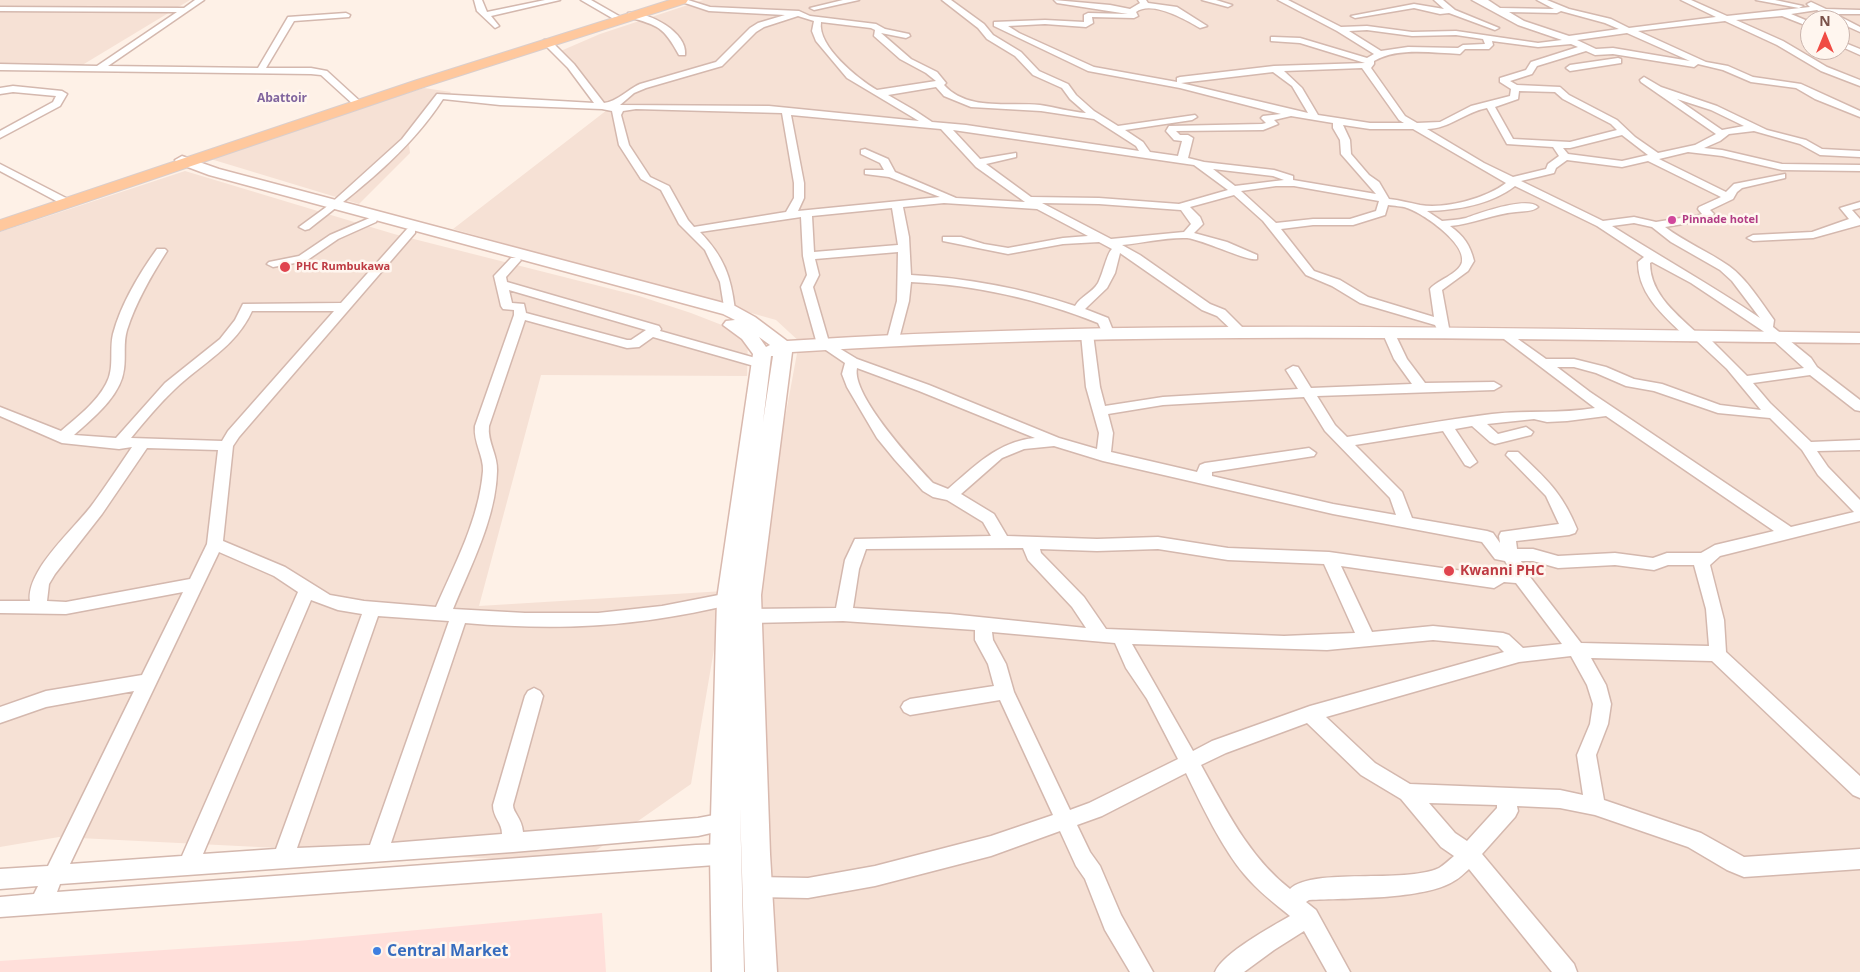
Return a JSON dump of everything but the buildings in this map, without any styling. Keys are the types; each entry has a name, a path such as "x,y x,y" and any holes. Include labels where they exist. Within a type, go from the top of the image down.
{"main road":[{"path":"0,227 357,103 416,80 669,0"},
{"path":"0,221 62,200 222,152 547,42 681,0"},
{"path":"210,174 213,162 222,152"},
{"path":"179,164 210,174 729,310 750,321 783,347"},
{"path":"138,180 210,174"},
{"path":"332,206 372,220 716,317 748,335 761,359 729,599 725,854 728,972"},
{"path":"761,359 783,347 823,344 893,339 1108,333 1389,334 1445,329 1508,336 1698,338 1773,333 1860,338"},
{"path":"761,972 755,854 749,595 783,347"}],"street":[{"path":"98,69 200,0"},
{"path":"478,0 480,9 495,26"},
{"path":"485,15 541,1 556,0"},
{"path":"585,0 615,16"},
{"path":"681,0 709,9 802,14 818,19 873,26 906,36"},
{"path":"824,0 814,8 855,0"},
{"path":"946,0 974,21 990,37 1018,54 1036,73 1065,86 1073,97 1095,116 1140,144 1146,153"},
{"path":"1206,0 1228,6"},
{"path":"1282,0 1340,29 1380,54"},
{"path":"1438,0 1450,11 1476,23 1495,28"},
{"path":"1476,0 1485,1 1521,23 1547,30 1613,61"},
{"path":"1541,0 1566,11 1608,21 1704,64"},
{"path":"1685,0 1780,44 1824,69 1860,83"},
{"path":"1760,0 1808,8 1860,12"},
{"path":"1803,0 1860,30"},
{"path":"541,1 551,11"},
{"path":"1057,1 1103,6 1132,12"},
{"path":"1132,12 1144,2 1174,9 1203,26"},
{"path":"1355,16 1414,6 1440,12 1450,11"},
{"path":"1340,29 1366,28 1412,34 1456,33 1538,45 1721,17 1782,13 1808,8"},
{"path":"0,9 186,10"},
{"path":"1500,10 1566,11"},
{"path":"974,21 1000,24 1045,22 1086,25 1089,23 1088,15 1134,16 1132,12"},
{"path":"1782,13 1800,21"},
{"path":"260,70 291,19 346,14"},
{"path":"305,227 332,206 399,147 430,114 440,96 500,102 614,105 631,91 643,86 719,64 753,30 761,25 802,14"},
{"path":"632,15 668,28 678,39 682,53"},
{"path":"818,19 816,27 818,42 848,75 906,108 928,124"},
{"path":"1000,24 1016,35 1075,60 1091,70 1180,85 1293,114 1381,127 1417,127 1443,124 1474,108 1490,106 1515,97 1515,88"},
{"path":"879,29 877,34 904,58 937,75 942,83 939,85"},
{"path":"1486,38 1489,45 1486,47 1463,47 1460,51 1408,50 1380,54 1366,68 1379,83 1394,109 1402,118 1511,182 1550,198 1601,224 1652,257 1695,280 1773,333 1806,361 1812,370 1860,407"},
{"path":"1274,39 1308,41 1338,55 1369,63"},
{"path":"547,42 571,66 592,96 602,106 618,109 752,108 945,127 973,121 1023,138 1184,158 1202,165 1285,175 1294,183"},
{"path":"1659,60 1627,53 1591,50 1568,52 1534,64 1529,72 1503,80 1515,88 1557,89 1572,100 1614,122 1653,157 1729,197"},
{"path":"1570,68 1613,61 1659,60 1704,64 1725,68 1752,79 1798,86 1818,97 1840,104 1860,114"},
{"path":"1162,82 1164,80 1200,79 1274,69 1369,63"},
{"path":"0,67 311,71 324,73 357,103"},
{"path":"1274,69 1300,87 1315,118"},
{"path":"1644,80 1722,134"},
{"path":"939,85 944,93 977,106 1009,105 1051,110 1079,117 1095,116"},
{"path":"879,94 939,85"},
{"path":"0,91 13,89 62,94 57,104 0,135"},
{"path":"1660,90 1714,108 1754,128 1803,142 1822,153 1860,154"},
{"path":"1840,104 1860,104"},
{"path":"973,121 977,106"},
{"path":"1490,106 1496,113 1501,128 1510,142 1573,145 1624,131"},
{"path":"618,109 620,134 646,179 664,188 683,222 710,249 722,269 726,282 729,310"},
{"path":"786,112 800,183 799,198 790,215"},
{"path":"1184,158 1188,138 1177,138 1171,131 1172,128 1263,127 1273,124 1266,118 1293,114"},
{"path":"1115,129 1192,117"},
{"path":"1273,227 1313,222 1353,222 1356,219 1381,213 1384,200 1375,184 1365,177 1346,154 1345,140 1338,128 1338,121"},
{"path":"945,127 978,162 1033,203 1082,228 1098,239 1122,249 1206,307 1221,313 1241,332"},
{"path":"1417,208 1480,200 1502,192 1511,182 1550,171 1552,166 1565,157 1617,164 1698,147 1726,131 1754,128"},
{"path":"1556,145 1565,157"},
{"path":"1685,149 1722,153 1782,167 1860,168"},
{"path":"865,152 884,161 886,174 883,186"},
{"path":"978,162 1012,155"},
{"path":"1202,165 1234,190 1273,227 1307,271 1314,276 1336,284 1364,300 1445,329"},
{"path":"0,167 62,200"},
{"path":"1841,167 1860,179"},
{"path":"869,172 886,174 958,200"},
{"path":"1601,224 1634,220 1656,225 1703,218 1709,214 1702,209 1729,197 1732,190 1738,186 1780,176"},
{"path":"693,230 790,215 958,200 1183,206 1234,190 1276,183 1294,183 1411,205 1456,234 1462,242 1468,261 1464,269 1436,289 1445,329"},
{"path":"893,339 903,301 905,278 897,205"},
{"path":"1183,206 1196,219 1197,224 1187,235"},
{"path":"1753,238 1813,235 1847,223 1857,222 1845,208 1860,206"},
{"path":"1441,224 1467,221 1482,214 1500,210 1532,207"},
{"path":"806,214 809,256 814,276 807,287 823,344 852,362 924,388 1054,441 1103,456 1333,509 1487,537 1501,555 1533,555 1558,562 1615,559 1654,564 1667,559 1704,559 1715,551 1860,516"},
{"path":"273,264 302,260 334,237 372,220"},
{"path":"1656,225 1675,240 1724,268 1736,278 1768,320 1773,333"},
{"path":"40,904 215,544 226,446 233,434 411,231"},
{"path":"1110,243 1187,235 1223,244 1253,257"},
{"path":"947,239 961,240 982,247 1008,251 1063,241 1098,239"},
{"path":"809,256 903,248"},
{"path":"1078,310 1082,301 1098,292 1112,267 1114,252 1122,249"},
{"path":"62,438 88,414 113,385 118,373 120,332 147,273 161,251"},
{"path":"1652,257 1644,262 1644,279 1659,301 1744,380 1772,413 1807,447 1823,472 1860,509"},
{"path":"515,260 500,276 500,282 504,285 655,329 634,344 627,344 520,315"},
{"path":"905,278 980,284 1078,310 1104,321 1108,333"},
{"path":"377,854 482,511 490,468 484,453 481,428 520,315 520,307 506,306 504,285"},
{"path":"119,444 167,389 230,338 243,320 247,307 344,307"},
{"path":"651,333 761,359"},
{"path":"1086,334 1092,380 1106,433 1103,456"},
{"path":"1389,334 1401,359 1420,386"},
{"path":"1508,336 1608,411 1788,532"},
{"path":"852,362 849,374 854,387 882,436 915,476 938,493 951,495 989,518 1002,542"},
{"path":"1544,364 1574,363 1601,370 1631,383 1657,387 1718,408 1766,415 1772,413"},
{"path":"1293,370 1305,391 1343,442 1396,496 1406,522"},
{"path":"1744,380 1784,376 1812,370"},
{"path":"1101,411 1172,400 1196,400 1305,391 1420,386 1494,386"},
{"path":"0,411 21,416 62,438 119,444 226,446"},
{"path":"1343,442 1534,415 1547,418 1567,417 1608,411"},
{"path":"1477,423 1495,439 1526,432"},
{"path":"1447,427 1470,462"},
{"path":"951,495 997,455 1022,444 1054,441"},
{"path":"40,609 38,592 46,575 60,554 95,513 142,444"},
{"path":"1807,447 1860,445"},
{"path":"1204,480 1206,468 1309,453"},
{"path":"1513,455 1551,492 1560,506 1569,529 1506,536 1510,555 1521,577 1576,649 1597,685 1601,699 1600,722 1587,748 1586,760 1595,806"},
{"path":"843,614 848,598 850,570 861,543 1002,542 1096,545 1158,543 1228,554 1329,558 1494,582 1500,576 1521,577"},
{"path":"215,544 274,568 292,578 307,591 328,600 372,609 451,615 571,620 620,618 678,610 729,599"},
{"path":"1030,544 1034,556 1072,595 1101,636"},
{"path":"1329,558 1366,638"},
{"path":"1704,559 1702,566 1714,604 1719,639 1717,654"},
{"path":"0,607 66,608 194,584"},
{"path":"188,865 307,591"},
{"path":"283,858 372,609"},
{"path":"750,616 843,614 984,624 1101,636 1284,643 1327,643 1433,633 1503,640 1518,655"},
{"path":"984,624 984,640 997,664 1005,692 1067,821 1082,859 1102,891 1113,922 1142,972"},
{"path":"1120,636 1132,663 1153,694 1214,808 1250,866 1308,917 1340,972"},
{"path":"757,887 808,888 876,876 933,863 1067,821 1191,763 1220,747 1310,714 1518,655 1576,649 1596,652 1717,654 1739,677 1860,789"},
{"path":"0,715 46,699 148,681"},
{"path":"910,707 1005,692"},
{"path":"513,843 512,822 503,814 503,805 534,696"},
{"path":"1310,714 1338,742 1387,784 1408,793 1560,799 1595,806 1694,840 1734,864 1744,867 1860,859"},
{"path":"1408,793 1448,840 1470,855 1566,972"},
{"path":"1291,903 1304,890 1438,879 1446,875 1470,855 1492,826 1508,811 1506,797"},
{"path":"0,879 513,843 698,827 754,817"},
{"path":"0,907 725,854 755,854"},
{"path":"1226,972 1266,942 1308,917"}],"shaded area":[{"path":"0,0 190,0 79,67 0,66"},
{"path":"703,0 1860,0 1860,336 1427,332 802,344 776,320 453,229 607,110 556,53 600,34"},
{"path":"424,88 451,92 418,129 409,145 410,153 359,204 204,157"},
{"path":"185,171 394,234 639,296 691,313 745,334 748,339 747,376 541,375 479,606 724,591 691,784 578,863 59,837 0,847 0,232"},
{"path":"1125,335 1860,339 1860,972 764,972 758,597 773,483 798,348"},
{"name":"Central Market","path":"602,913 606,972 0,972 0,961 298,941"}],"place":[{"name":"Pinnade hotel","path":"1672,220"},
{"name":"PHC Rumbukawa","path":"285,267"},
{"name":"Kwanni PHC","path":"1449,571"},
{"name":"Central Market","path":"377,951"}],"district":[{"name":"Abattoir","path":"282,99"}]}
